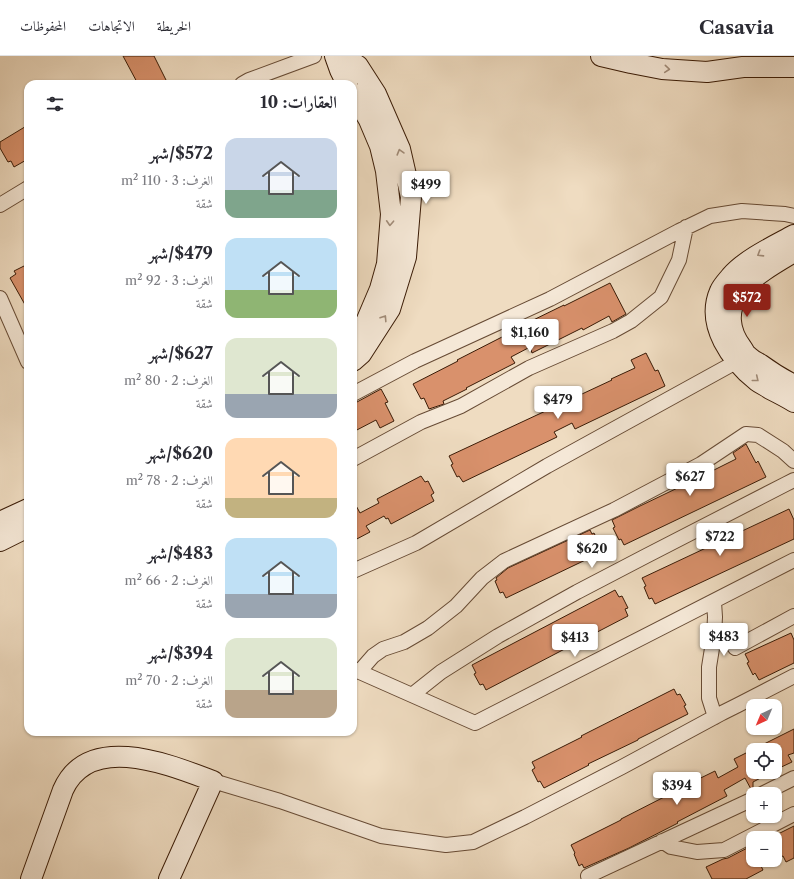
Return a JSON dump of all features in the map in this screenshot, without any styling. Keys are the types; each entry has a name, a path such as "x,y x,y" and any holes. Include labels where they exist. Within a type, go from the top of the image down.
{"street":[{"path":"252,80 314,56"},
{"path":"335,56 346,80"},
{"path":"344,56 358,66 376,94 400,149 411,197 406,257 390,309 361,354 357,358"},
{"path":"601,56 662,69 707,72 743,67 794,66"},
{"path":"357,100 369,120 380,146 386,171 391,214 387,264 380,289 366,322 357,332"},
{"path":"0,205 24,190"},
{"path":"357,392 415,361 550,299 686,227 710,216 742,212 785,214 794,216"},
{"path":"357,457 421,422 461,406 529,368 613,332 631,321 661,297 678,260 686,227"},
{"path":"794,234 747,262 731,276 720,291 716,305 716,321 725,345 742,359 794,386"},
{"path":"794,252 774,264 748,283 734,300 730,313 732,331 739,344 742,359 758,382 794,402"},
{"path":"0,298 24,353"},
{"path":"10,322 24,333"},
{"path":"357,569 416,542 547,466 742,359"},
{"path":"357,669 383,649 404,642 428,628 456,606 482,578 504,561 614,510 694,468 746,434 758,435 783,451 794,462"},
{"path":"412,695 441,672 505,632 646,556 794,480"},
{"path":"0,522 24,511"},
{"path":"0,541 24,529"},
{"path":"357,670 475,723 794,560"},
{"path":"714,602 715,617 714,636 709,667 709,698 715,717"},
{"path":"735,648 794,616"},
{"path":"31,879 67,782 76,772 87,764 96,760 105,758 130,757 152,761 280,801 381,836 446,845 466,843 473,842 525,817 622,768 794,676"},
{"path":"776,787 794,778"},
{"path":"169,879 213,781"},
{"path":"588,876 746,802"},
{"path":"662,841 671,847 697,852 724,850 794,814"}],"building":[{"path":"123,56 154,56 166,80 136,80"},
{"path":"24,127 24,161 14,167 11,161 8,162 0,148 0,142"},
{"path":"24,266 24,303 10,278 16,274 14,271"},
{"path":"610,283 626,314 612,322 609,316 583,330 582,328 532,353 530,347 511,357 515,363 443,401 444,404 429,409 424,398 421,399 413,384 502,337 506,344 523,335 519,327"},
{"path":"646,353 655,371 658,370 665,386 575,429 572,423 554,432 557,437 463,482 459,476 457,477 451,465 453,464 449,456 635,368 631,360"},
{"path":"381,389 388,402 385,403 394,421 380,428 376,420 357,430 357,402"},
{"path":"746,444 756,463 758,461 766,477 624,545 621,539 619,540 613,528 615,527 612,520 736,459 733,453"},
{"path":"421,476 425,482 428,481 434,493 431,495 434,501 391,524 388,518 386,519 384,516 366,526 370,532 357,539 357,507 360,513 379,503 377,499"},
{"path":"789,509 794,520 794,539 655,604 652,598 649,599 644,587 646,586 642,578"},
{"path":"590,530 592,534 594,533 600,545 597,546 600,553 506,598 503,592 500,593 495,581 497,580 496,578 508,568"},
{"path":"615,590 619,597 622,596 628,608 625,609 628,616 486,690 483,684 480,685 474,674 476,673 472,665"},
{"path":"791,633 794,640 794,663 759,680 755,673 753,675 747,663 749,662 745,654"},
{"path":"674,689 677,695 680,694 686,705 684,706 688,714 588,764 589,765 544,788 540,781 538,782 532,770 535,768 532,762"},
{"path":"794,729 794,753 788,755 792,762 782,767 782,743 766,743"},
{"path":"746,753 746,779 759,779 753,782 753,787 750,787 745,778 724,790 727,796 677,822 678,823 629,848 584,868 582,864 579,866 571,845 715,771 718,778 738,767 734,759"},
{"path":"794,826 794,858 786,862 782,856 782,832"},
{"path":"746,849 746,867 762,867 763,870 746,879 712,879 706,867"}]}
